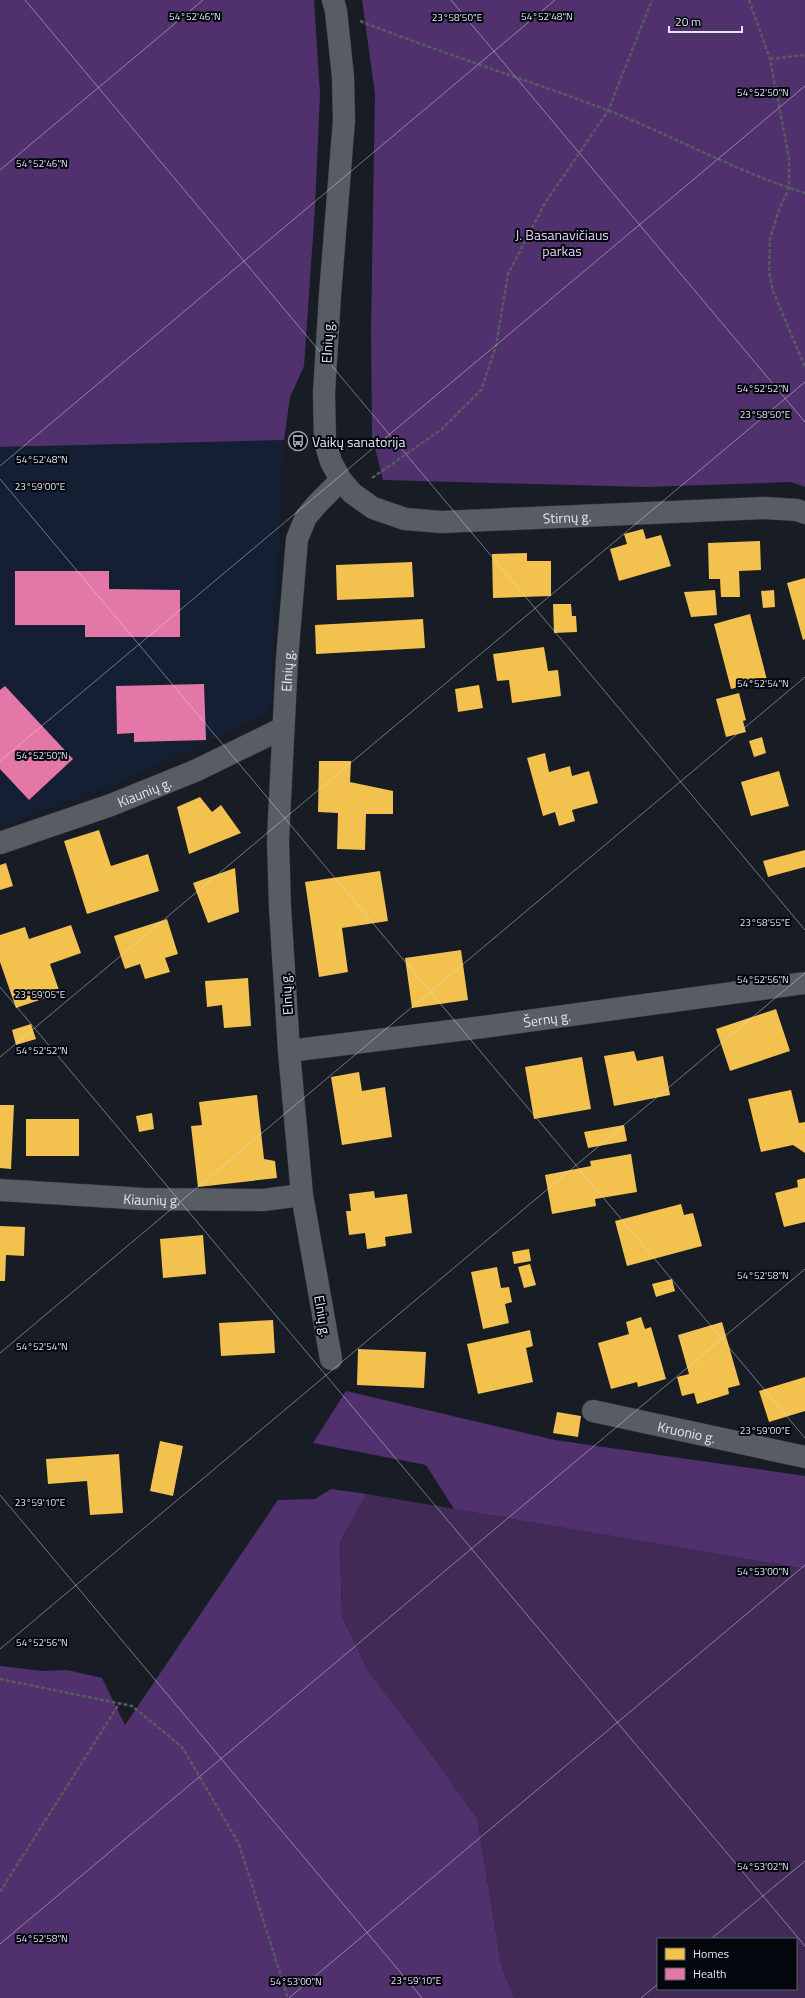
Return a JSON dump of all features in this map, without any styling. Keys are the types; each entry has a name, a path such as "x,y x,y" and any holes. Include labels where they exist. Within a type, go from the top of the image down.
{"street":[{"name":"Elnių g.","path":"331,1359 302,1195 289,1051 280,907 278,840 283,728 297,539 306,517 318,503 346,487 331,462 325,442 330,296 344,120 343,77 336,11 332,0"},
{"name":"Stirnų g.","path":"346,487 373,508 405,520 442,522 764,508 797,510 805,513"},
{"name":"Kiaunių g.","path":"0,843 111,805 197,770 283,728"},
{"name":"Šernų g.","path":"289,1051 483,1027 805,983"},
{"name":"Kiaunių g.","path":"0,1190 144,1199 263,1200 302,1195"},
{"name":"Kruonio g.","path":"592,1411 805,1457"}],"path":[{"path":"346,487 442,430 481,390 496,346 508,274 545,203 608,110 652,0"},
{"path":"749,0 770,59 789,158 789,188 770,239 769,272 773,292 805,367"},
{"path":"365,22 608,110 696,147 748,172 805,193"},
{"path":"770,59 805,55"},
{"path":"0,1679 132,1706 182,1747 239,1844 288,1998"},
{"path":"0,1892 119,1704"}],"shaded area":[{"path":"284,440 270,712 121,782 0,827 0,447"},
{"path":"367,1494 805,1569 805,1998 514,1998 501,1964 477,1818 415,1732 370,1674 342,1617 340,1542"}],"green space":[{"path":"0,0 314,0 320,94 315,207 304,366 290,397 284,440 0,447"},
{"name":"J. Basanavičiaus parkas","path":"362,0 805,0 805,487 791,482 646,487 383,480 372,436 371,330 375,94"},
{"path":"346,1391 555,1440 805,1476 805,1569 454,1509 426,1465 313,1443"},
{"path":"331,1489 367,1494 340,1542 342,1617 370,1674 415,1732 477,1818 501,1964 514,1998 0,1998 0,1666 43,1671 67,1670 102,1678 125,1725 278,1500 315,1499"}],"building: Homes":[{"path":"643,529 646,539 661,535 671,566 619,581 610,549 627,544 624,534"},
{"path":"760,541 761,570 739,571 740,597 721,597 720,579 709,579 708,543"},
{"path":"527,553 527,561 551,561 551,596 493,598 492,554"},
{"path":"412,562 414,597 337,600 336,565"},
{"path":"805,578 805,639 803,640 787,583"},
{"path":"715,590 717,615 691,617 684,592"},
{"path":"774,590 775,607 763,608 761,591"},
{"path":"553,604 571,604 572,616 576,616 577,632 554,633"},
{"path":"750,614 767,680 731,689 714,624"},
{"path":"423,619 425,648 316,654 315,625"},
{"path":"544,647 548,671 558,670 561,696 512,703 509,680 497,681 493,654"},
{"path":"479,685 483,708 458,712 455,689"},
{"path":"739,693 746,720 743,721 746,732 726,737 716,699"},
{"path":"762,737 766,753 754,757 749,741"},
{"path":"545,753 549,772 570,766 572,776 589,771 598,803 572,810 575,821 559,826 555,812 543,816 527,758"},
{"path":"319,761 351,761 350,782 393,791 393,814 366,814 365,850 337,849 338,813 318,812"},
{"path":"779,771 789,806 751,816 741,782"},
{"path":"200,797 212,812 221,805 241,833 189,854 177,807"},
{"path":"99,830 111,866 148,854 159,891 87,914 64,841"},
{"path":"805,850 805,867 768,877 763,861"},
{"path":"6,863 13,886 0,890 0,865"},
{"path":"235,868 239,912 208,923 193,883"},
{"path":"380,871 388,921 342,928 348,972 319,977 305,882"},
{"path":"167,919 178,954 165,958 170,972 145,979 140,964 125,969 114,936"},
{"path":"71,925 81,953 50,964 60,993 16,1008 0,962 0,935 25,927 29,939"},
{"path":"461,950 468,1000 412,1008 405,958"},
{"path":"248,978 251,1026 224,1028 222,1005 207,1007 205,981"},
{"path":"776,1009 790,1051 730,1071 716,1029"},
{"path":"31,1024 36,1039 16,1045 12,1030"},
{"path":"634,1051 637,1061 663,1056 670,1095 614,1106 604,1056"},
{"path":"582,1057 591,1109 534,1119 525,1067"},
{"path":"359,1072 362,1091 385,1087 392,1137 342,1145 331,1077"},
{"path":"791,1090 799,1123 805,1122 805,1153 793,1145 761,1152 748,1099"},
{"path":"257,1095 264,1159 275,1161 277,1178 198,1187 191,1126 202,1125 199,1102"},
{"path":"0,1105 14,1105 11,1169 0,1168"},
{"path":"152,1113 154,1129 139,1132 136,1116"},
{"path":"26,1119 79,1119 79,1156 26,1156"},
{"path":"624,1125 627,1141 588,1148 584,1132"},
{"path":"631,1154 637,1192 595,1199 596,1206 552,1214 545,1175 591,1166 590,1161"},
{"path":"805,1178 805,1222 784,1227 775,1193 798,1187 797,1180"},
{"path":"374,1191 375,1198 407,1194 412,1233 385,1237 386,1246 367,1249 365,1233 349,1235 346,1211 351,1211 349,1194"},
{"path":"681,1204 684,1215 693,1213 702,1246 627,1266 615,1221"},
{"path":"0,1226 25,1227 24,1256 6,1255 5,1281 0,1281"},
{"path":"203,1235 206,1274 163,1278 160,1239"},
{"path":"529,1249 531,1261 514,1264 512,1252"},
{"path":"530,1264 536,1285 524,1288 518,1267"},
{"path":"497,1267 501,1288 509,1287 512,1302 505,1304 509,1323 483,1329 471,1272"},
{"path":"672,1279 675,1291 656,1297 652,1284"},
{"path":"641,1317 645,1329 651,1327 666,1379 638,1387 637,1382 611,1389 598,1343 629,1334 626,1322"},
{"path":"273,1320 275,1353 221,1356 219,1323"},
{"path":"722,1322 740,1385 728,1388 729,1394 697,1404 694,1393 682,1396 677,1377 689,1374 678,1335"},
{"path":"530,1330 533,1346 526,1348 533,1382 478,1394 467,1344"},
{"path":"358,1349 426,1352 424,1388 357,1385"},
{"path":"805,1377 805,1411 769,1422 759,1391"},
{"path":"557,1412 581,1416 578,1437 553,1433"},
{"path":"160,1441 183,1446 173,1496 150,1491"},
{"path":"119,1454 123,1513 90,1515 87,1481 48,1484 46,1459"}],"building: Health":[{"path":"15,571 109,571 109,589 180,590 180,637 85,637 85,625 15,625"},
{"path":"204,684 206,740 134,742 134,733 117,734 116,686"},
{"path":"5,686 73,759 29,800 0,769 0,690"}],"place":[{"name":"Vaikų sanatorija","path":"298,441"}]}
